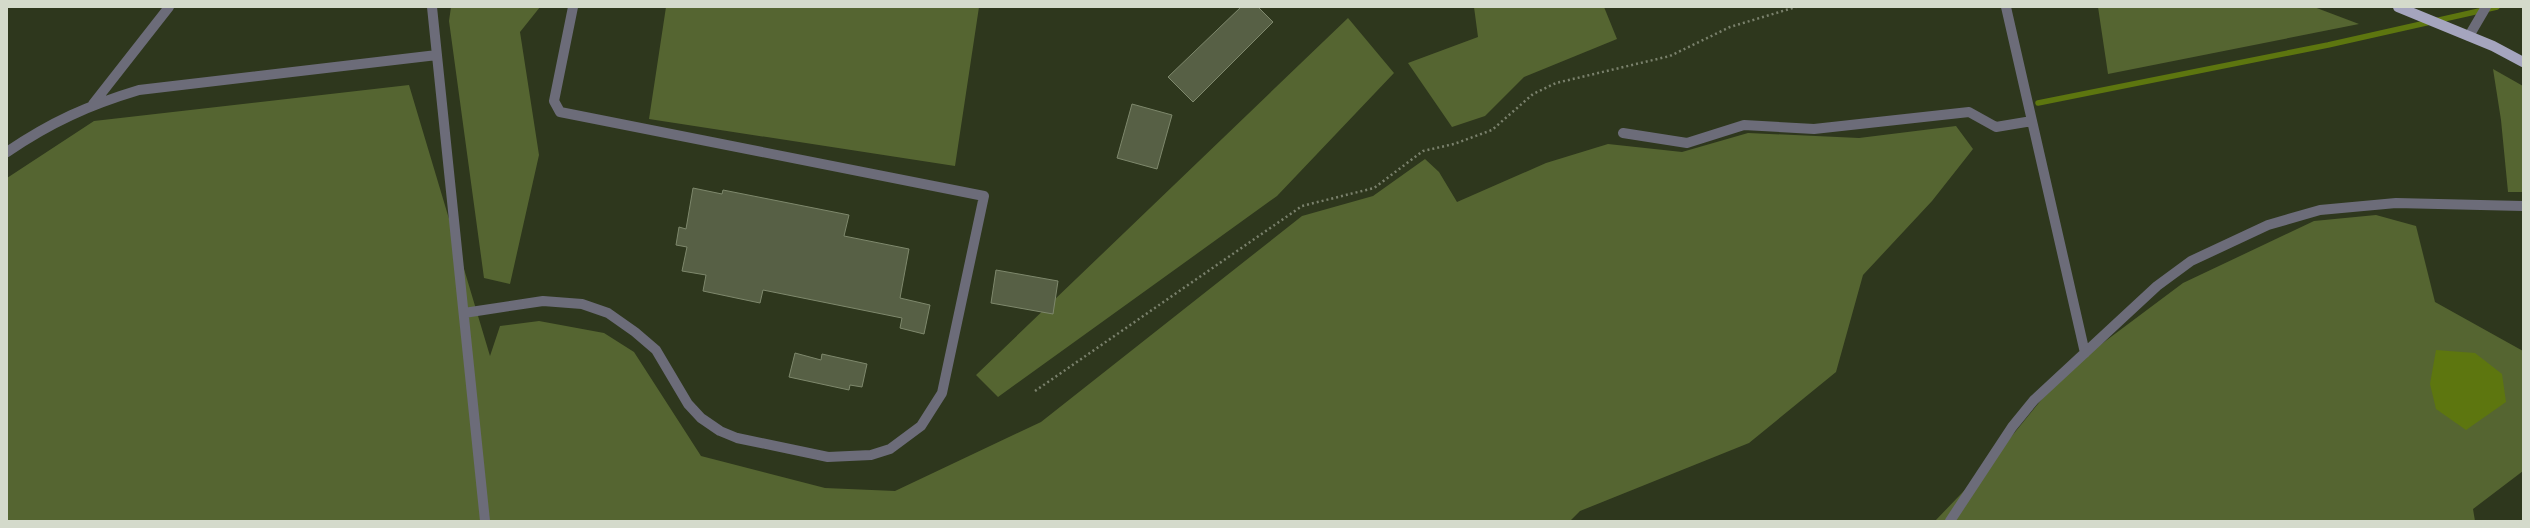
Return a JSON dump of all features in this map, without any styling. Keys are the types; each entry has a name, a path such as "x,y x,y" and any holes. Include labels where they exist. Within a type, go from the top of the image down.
{"main road":[{"path":"2398,7 2469,36 2523,62"}],"street":[{"path":"93,104 169,7"},
{"path":"432,7 485,521"},
{"path":"464,313 543,301 582,304 608,314 635,332 656,350 688,404 701,418 720,431 737,438 828,457 871,455 890,449 921,426 942,393 984,196 560,112 554,101 573,7"},
{"path":"2006,7 2085,353"},
{"path":"2469,36 2486,7"},
{"path":"7,152 50,125 93,104 139,90 437,55"},
{"path":"1623,133 1687,143 1744,125 1814,129 1969,112 1996,127 2032,121"},
{"path":"1950,521 2012,427 2030,405 2157,286 2191,261 2268,225 2320,210 2396,202 2523,206"}],"path":[{"path":"1035,391 1302,206 1374,188 1423,151 1454,144 1492,130 1533,94 1556,83 1670,56 1730,27 1796,7"}],"shaded area":[{"path":"451,7 540,7 520,32 539,155 510,284 484,278 449,21"},
{"path":"666,7 979,7 955,166 649,119"},
{"path":"1474,7 1604,7 1617,39 1524,77 1485,116 1452,127 1408,63 1478,37"},
{"path":"2098,7 2314,7 2359,24 2108,74"},
{"path":"1348,18 1394,73 1277,196 998,397 976,375"},
{"path":"2493,69 2523,86 2523,192 2508,192 2501,120"},
{"path":"409,85 490,356 500,326 539,321 604,333 634,352 701,456 825,488 895,491 1041,422 1302,216 1373,196 1425,159 1439,172 1457,202 1546,163 1608,144 1682,152 1748,133 1859,138 1956,126 1973,149 1932,201 1863,275 1836,372 1749,443 1580,511 1570,521 7,521 7,178 94,121"},
{"path":"2376,215 2416,226 2435,302 2523,351 2523,471 2473,509 2475,521 1935,521 1985,469 2064,372 2183,283 2314,221"},
{"path":"2436,350 2475,353 2502,374 2506,402 2466,430 2436,409 2430,384"}],"building":[{"path":"1241,7 1258,7 1273,22 1193,102 1168,77"},
{"path":"1132,104 1172,115 1157,169 1117,158"},
{"path":"693,188 722,194 723,190 849,215 844,236 909,249 900,298 930,305 924,334 900,328 902,318 763,290 760,303 703,291 706,275 682,271 687,247 676,245 679,227 686,229"},
{"path":"996,270 1058,281 1053,314 991,303"},
{"path":"795,353 821,360 822,354 867,364 862,387 850,385 849,390 789,377"}],"waterway":[{"path":"2038,103 2328,45 2497,7"}]}
